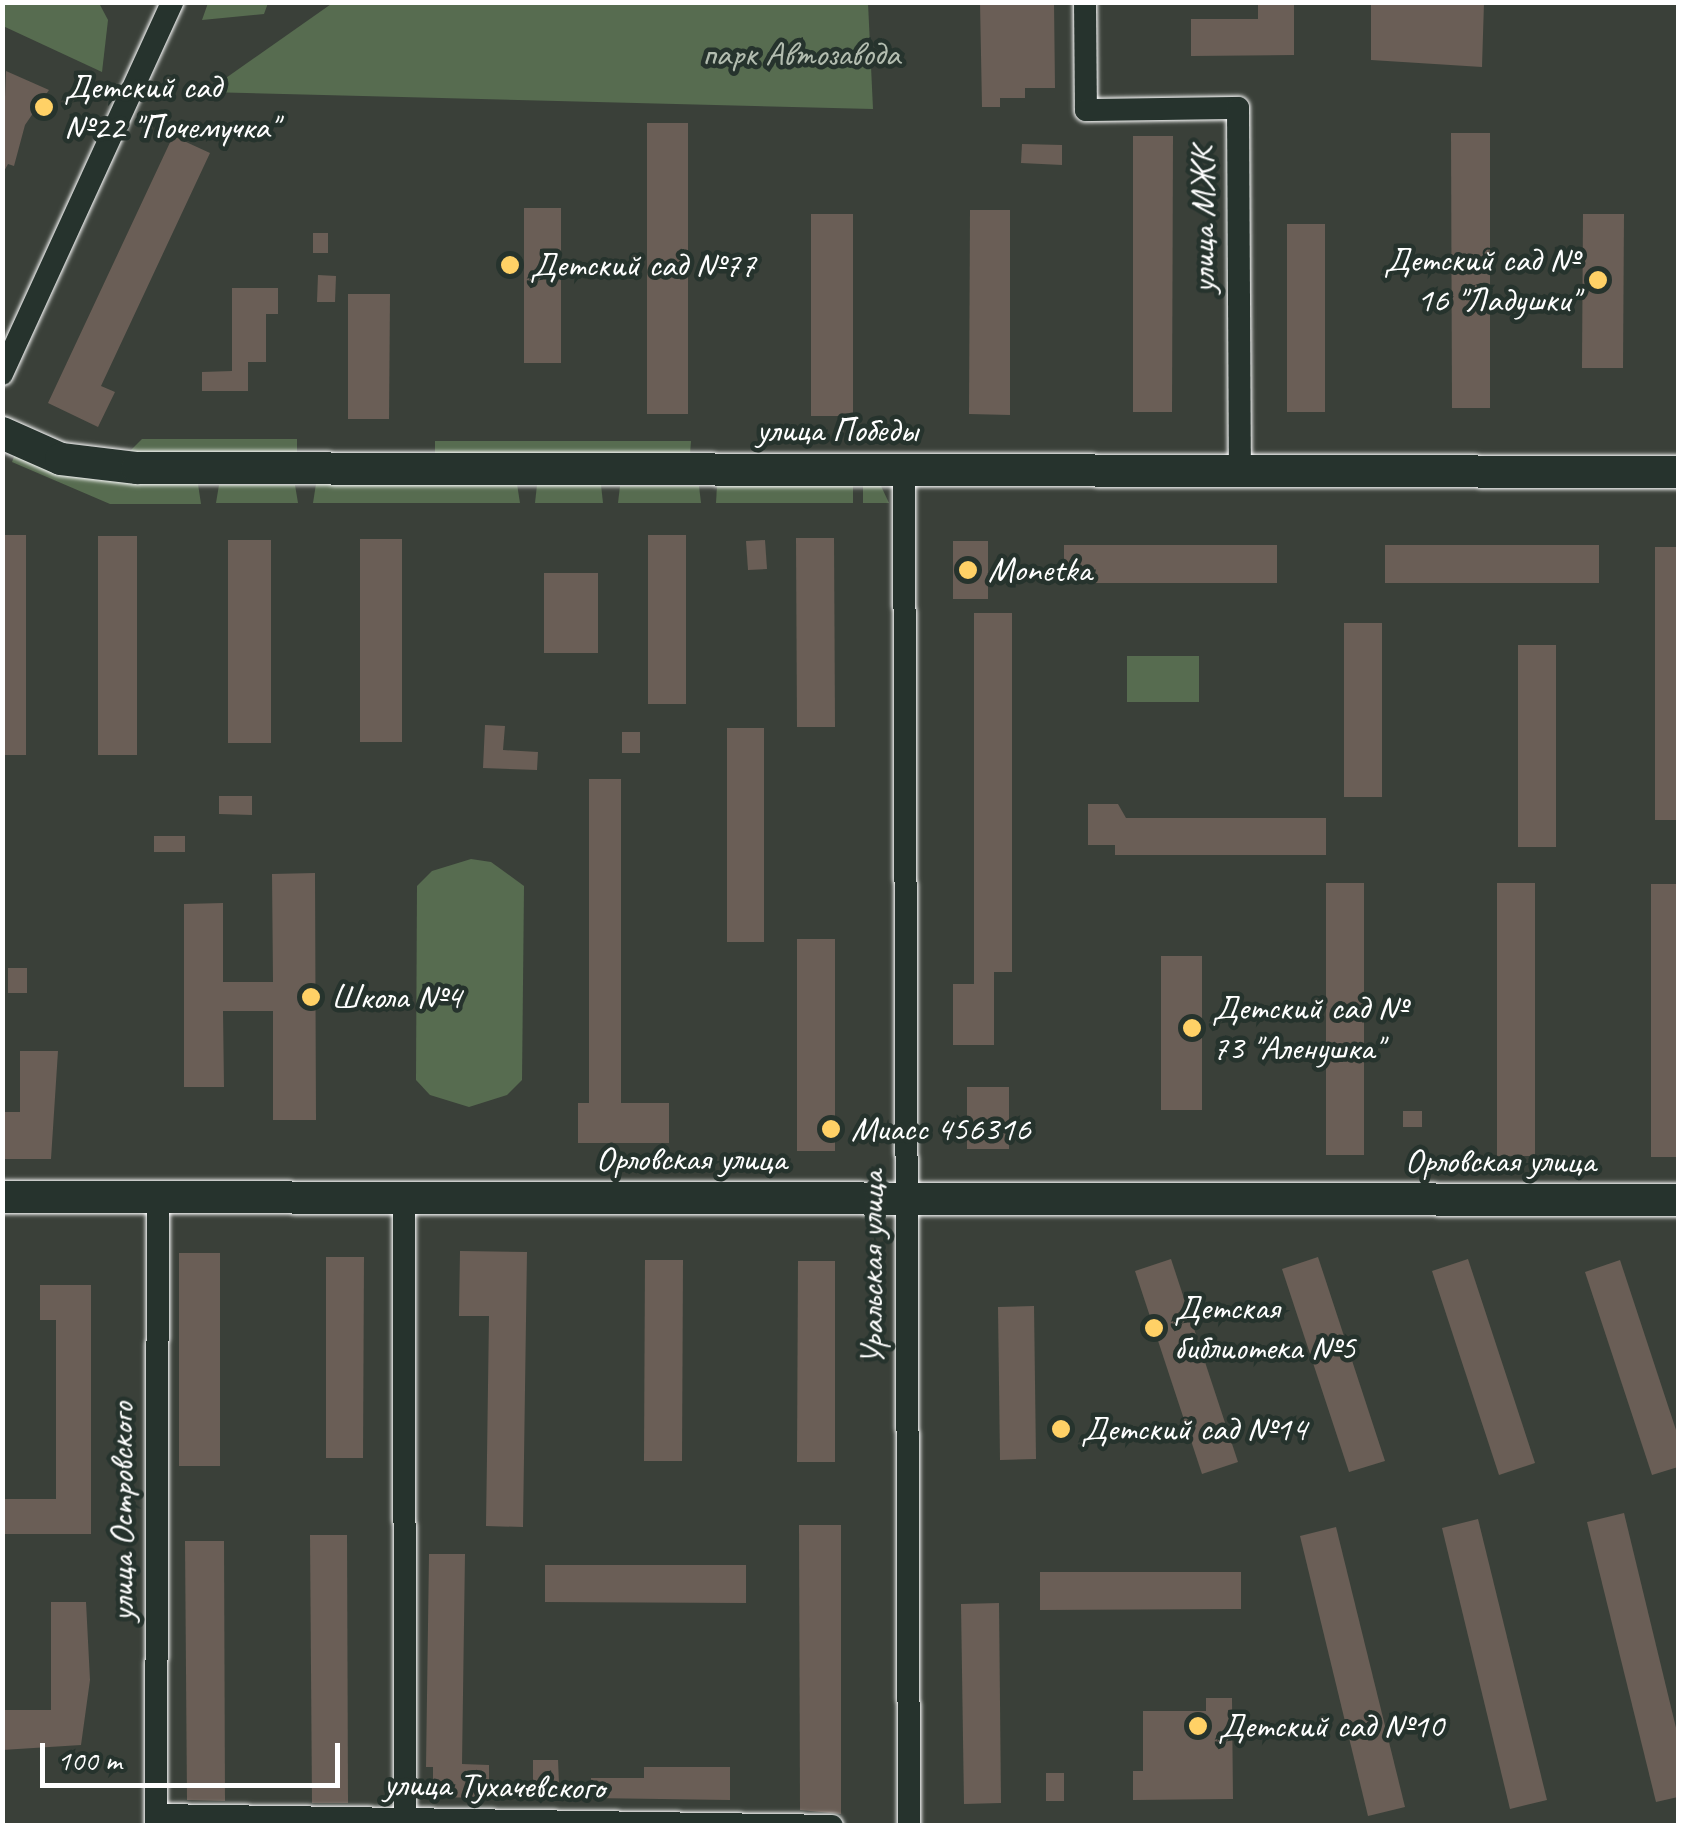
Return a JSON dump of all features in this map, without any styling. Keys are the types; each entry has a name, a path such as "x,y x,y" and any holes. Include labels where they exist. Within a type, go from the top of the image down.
{"street":[{"path":"2,374 172,2"},
{"name":"улица МЖК","path":"1085,2 1086,110 1238,108 1240,471"},
{"name":"улица Победы","path":"2,433 61,460 98,466 1678,472"},
{"name":"Уральская улица","path":"904,470 909,1826"},
{"name":"Орловская улица","path":"2,1198 1678,1200"},
{"name":"улица Островского","path":"156,1820 158,1198"},
{"path":"404,1198 405,1823"},
{"name":"улица Тухачевского","path":"156,1820 832,1826"}],"green space":[{"path":"3,2 99,3 108,20 102,72 3,26"},
{"path":"208,2 268,3 264,14 202,20"},
{"name":"парк Автозавода","path":"334,2 868,3 873,109 206,92"},
{"path":"142,439 297,439 297,456 129,452"},
{"path":"435,441 691,441 690,454 435,454"},
{"path":"15,454 96,480 198,484 201,504 110,504 12,462"},
{"path":"316,484 517,484 520,503 313,503"},
{"path":"219,485 295,485 298,503 216,503"},
{"path":"537,485 601,485 603,503 535,503"},
{"path":"620,486 699,486 701,503 618,503"},
{"path":"717,486 853,486 853,503 716,503"},
{"path":"863,486 881,486 889,503 863,503"},
{"path":"1127,656 1199,656 1199,702 1127,702"},
{"path":"471,859 491,862 524,886 522,1080 507,1095 469,1107 430,1095 416,1080 417,886 432,871"}],"building":[{"path":"980,2 1054,2 1055,88 1025,88 1025,98 1000,98 1000,107 982,107"},
{"path":"1258,2 1294,2 1294,55 1191,56 1191,19 1258,19"},
{"path":"1371,2 1484,2 1482,67 1371,60"},
{"path":"6,71 49,90 25,125 14,166 8,164 2,175"},
{"path":"647,123 688,123 688,414 647,414"},
{"path":"1451,133 1490,133 1490,408 1452,408"},
{"path":"173,136 210,153 101,386 115,392 98,427 48,403"},
{"path":"1133,136 1173,136 1172,412 1133,412"},
{"path":"1022,144 1062,145 1062,165 1021,163"},
{"path":"524,208 561,208 561,363 524,363"},
{"path":"970,210 1010,210 1010,415 969,414"},
{"path":"811,214 853,214 853,416 811,416"},
{"path":"1583,214 1624,214 1623,368 1582,368"},
{"path":"1287,224 1325,224 1325,412 1287,412"},
{"path":"313,233 328,233 328,253 313,253"},
{"path":"318,275 336,276 335,302 317,302"},
{"path":"232,288 278,288 278,314 266,314 266,362 248,362 248,391 202,391 202,372 232,371"},
{"path":"348,294 390,294 389,419 348,419"},
{"path":"2,535 26,535 26,755 2,755"},
{"path":"648,535 686,535 686,704 648,704"},
{"path":"98,536 137,536 137,755 98,755"},
{"path":"796,538 834,538 835,727 797,727"},
{"path":"360,539 402,539 402,742 360,742"},
{"path":"228,540 271,540 271,743 228,743"},
{"path":"765,540 767,569 748,570 746,541"},
{"path":"953,541 988,541 988,599 953,599"},
{"path":"1064,545 1277,545 1277,583 1064,583"},
{"path":"1385,545 1599,545 1599,583 1385,583"},
{"path":"1655,547 1678,547 1678,820 1655,820"},
{"path":"544,573 598,573 598,653 544,653"},
{"path":"974,613 1012,613 1012,972 994,972 994,1045 953,1045 953,984 974,984"},
{"path":"1344,623 1382,623 1382,797 1344,797"},
{"path":"1518,645 1556,645 1556,847 1518,847"},
{"path":"485,725 505,726 503,750 538,752 537,770 483,768"},
{"path":"727,728 764,728 764,942 727,942"},
{"path":"622,732 640,732 640,753 622,753"},
{"path":"589,779 621,779 621,1103 669,1103 669,1143 578,1143 578,1103 589,1103"},
{"path":"219,796 252,796 252,815 219,814"},
{"path":"1088,804 1118,804 1126,818 1326,818 1326,855 1115,855 1115,845 1088,845"},
{"path":"154,836 185,836 185,852 154,852"},
{"path":"315,873 316,1120 273,1120 273,1011 223,1011 224,1087 184,1087 184,904 223,903 223,982 273,982 272,874"},
{"path":"1326,883 1364,883 1364,1155 1326,1155"},
{"path":"1497,883 1535,883 1535,1156 1497,1156"},
{"path":"1651,884 1678,884 1678,1157 1651,1157"},
{"path":"797,939 835,939 835,1151 797,1151"},
{"path":"1161,956 1202,956 1202,1110 1161,1110"},
{"path":"8,968 27,968 27,993 8,993"},
{"path":"20,1051 58,1051 51,1159 2,1159 2,1112 20,1112"},
{"path":"967,1087 1009,1087 1009,1149 967,1149"},
{"path":"1403,1111 1422,1111 1422,1127 1403,1127"},
{"path":"460,1251 527,1252 523,1527 486,1526 489,1316 459,1316"},
{"path":"179,1253 220,1253 220,1466 179,1466"},
{"path":"326,1257 364,1257 363,1458 326,1458"},
{"path":"1318,1257 1385,1461 1349,1472 1282,1269"},
{"path":"1171,1259 1238,1462 1202,1474 1135,1271"},
{"path":"1468,1259 1535,1463 1499,1475 1432,1271"},
{"path":"645,1260 683,1260 682,1461 644,1461"},
{"path":"1620,1260 1678,1436 1678,1467 1652,1475 1585,1272"},
{"path":"798,1261 835,1261 835,1462 797,1462"},
{"path":"40,1285 91,1285 91,1534 2,1534 2,1499 56,1499 56,1320 40,1320"},
{"path":"1034,1306 1036,1459 1000,1460 998,1307"},
{"path":"1624,1513 1678,1736 1678,1797 1656,1802 1587,1522"},
{"path":"1478,1519 1547,1800 1510,1809 1442,1528"},
{"path":"799,1525 841,1525 841,1814 800,1810"},
{"path":"1336,1527 1405,1807 1368,1816 1300,1536"},
{"path":"310,1535 347,1535 348,1803 312,1803"},
{"path":"185,1541 224,1541 225,1801 187,1800"},
{"path":"429,1554 465,1554 462,1764 489,1765 489,1798 433,1797 433,1767 426,1767"},
{"path":"545,1565 746,1565 746,1603 545,1602"},
{"path":"1040,1572 1241,1572 1241,1609 1040,1610"},
{"path":"51,1602 86,1602 90,1680 81,1745 2,1750 2,1710 51,1710"},
{"path":"999,1603 1001,1803 964,1804 961,1604"},
{"path":"1206,1698 1232,1698 1233,1799 1133,1800 1133,1771 1143,1771 1143,1711 1206,1711"},
{"path":"533,1760 558,1760 559,1784 533,1784"},
{"path":"644,1767 730,1767 730,1800 591,1798 591,1778 644,1778"},
{"path":"1046,1773 1064,1773 1064,1801 1046,1801"}],"place":[{"name":"Детский сад №22 \"Почемучка\"","path":"44,107"},
{"name":"Детский сад №77","path":"510,265"},
{"name":"Детский сад № 16 \"Ладушки\"","path":"1598,280"},
{"name":"Monetka","path":"968,570"},
{"name":"Школа №4","path":"311,997"},
{"name":"Детский сад № 73 \"Аленушка\"","path":"1192,1028"},
{"name":"Миасс 456316","path":"831,1129"},
{"name":"Детская библиотека №5","path":"1154,1328"},
{"name":"Детский сад №14","path":"1061,1429"},
{"name":"Детский сад №10","path":"1198,1726"}]}
